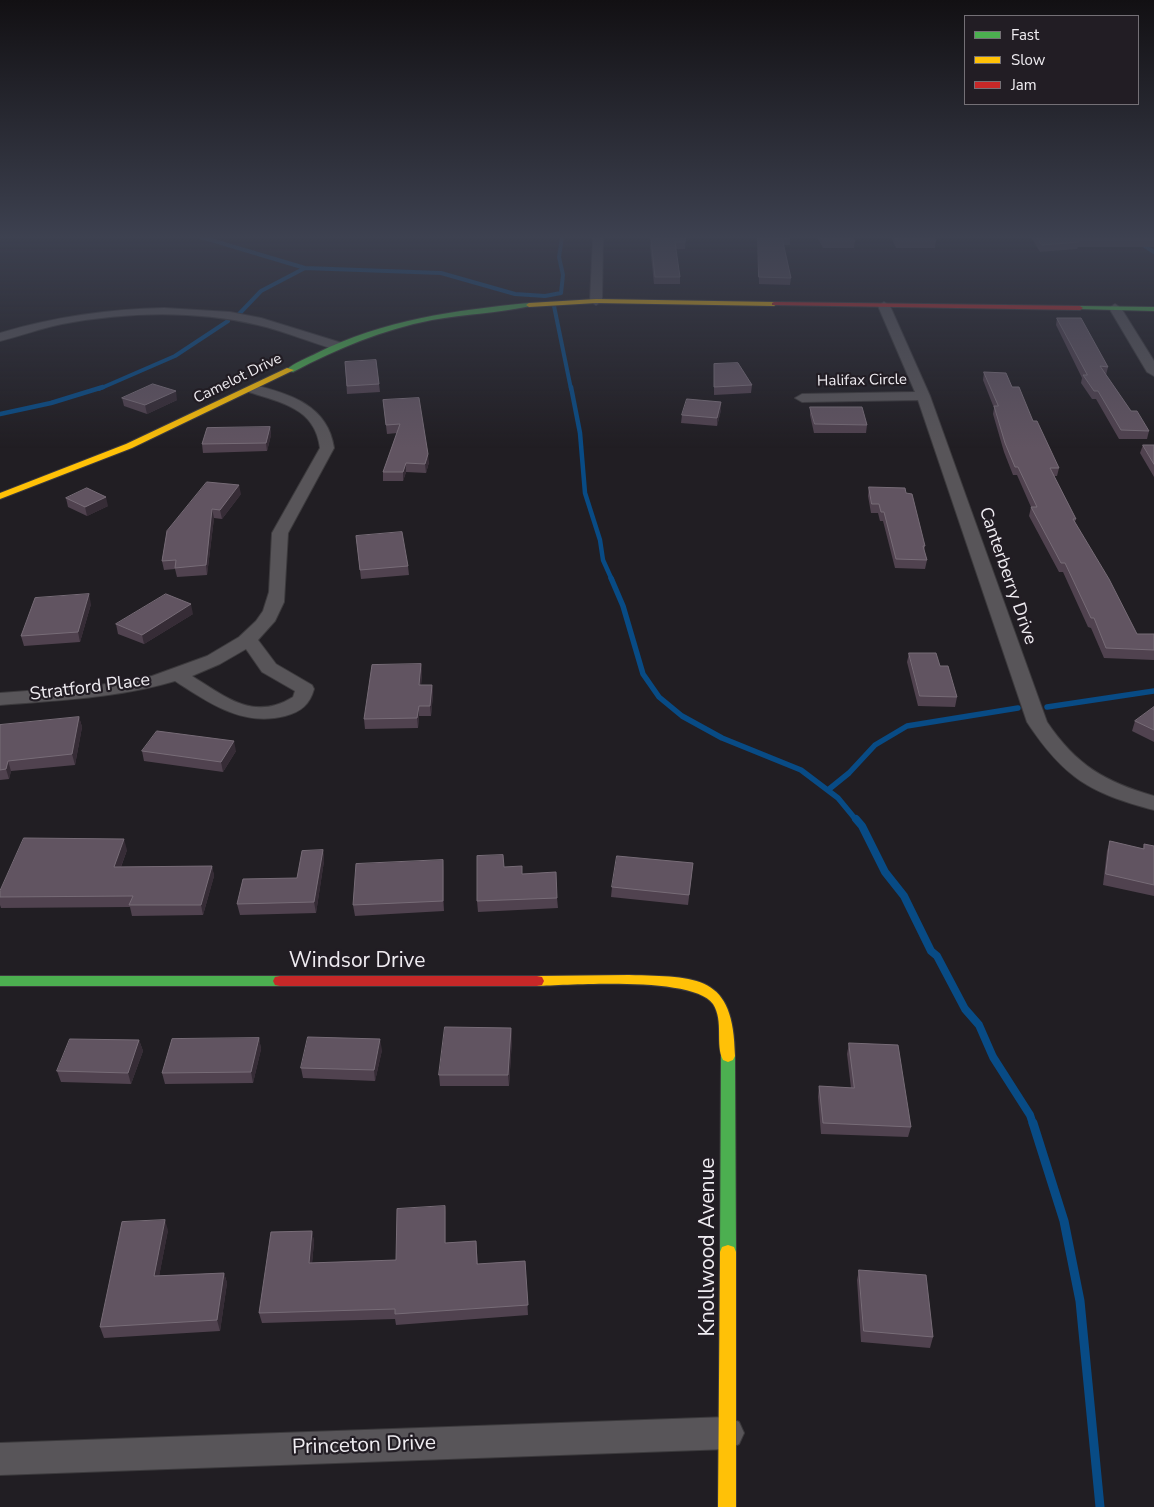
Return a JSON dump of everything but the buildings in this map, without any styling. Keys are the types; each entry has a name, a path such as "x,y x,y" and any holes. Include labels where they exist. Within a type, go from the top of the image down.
{"street":[{"name":"Camelot Drive","path":"0,496 90,464 254,389 338,346 388,328 439,315 502,307"},
{"name":"Canterberry Drive","path":"885,307 923,396 1037,722 1053,748 1077,771 1113,791 1154,803"},
{"name":"Camelot Drive","path":"1037,307 1154,309"},
{"path":"1115,308 1154,372"},
{"path":"0,337 29,328 89,317 122,314 189,313 224,315 260,322 338,346"},
{"name":"Stratford Place","path":"0,699 96,690 179,675 228,653 255,634 271,613 279,593 277,547 280,533 327,448 327,434 315,416 289,401 254,389"},
{"name":"Halifax Circle","path":"802,398 923,396"},
{"path":"179,675 228,706 257,715 277,714 291,709 302,700 304,689 269,668 248,638"},
{"name":"Windsor Drive","path":"0,981 666,981 690,984 711,992"},
{"name":"Knollwood Avenue","path":"711,992 723,1008 728,1033 727,1507"},
{"name":"Princeton Drive","path":"0,1459 728,1433"}],"waterway":[{"path":"239,314 245,307"},
{"path":"554,307 571,389"},
{"path":"99,389 175,356 228,321"},
{"path":"0,414 51,403 103,387"},
{"path":"571,387 580,433 585,493 600,540 603,560 612,580"},
{"path":"611,578 623,606 643,674 659,697 682,716 722,738 801,770 838,798 857,821"},
{"path":"1047,707 1154,691"},
{"path":"828,790 849,773 875,745 907,726 1018,708"},
{"path":"856,819 862,826 885,872 904,896 931,951 937,956 965,1009 979,1025 993,1057 1030,1115 1033,1124"},
{"path":"1033,1123 1064,1221 1080,1301 1100,1507"}],"traffic: fast":[{"path":"290,370 338,346 384,329 432,318 507,307"},
{"path":"1080,308 1154,309"},
{"path":"0,981 280,981"},
{"path":"728,1056 728,1252"}],"traffic: slow":[{"path":"0,496 129,446 290,370"},
{"path":"537,981 629,980 679,983 699,987 712,994 721,1007 726,1023 728,1056"},
{"path":"727,1507 728,1252"}],"traffic: jam":[{"path":"1028,307 1080,308"},
{"path":"280,981 537,981"}]}
